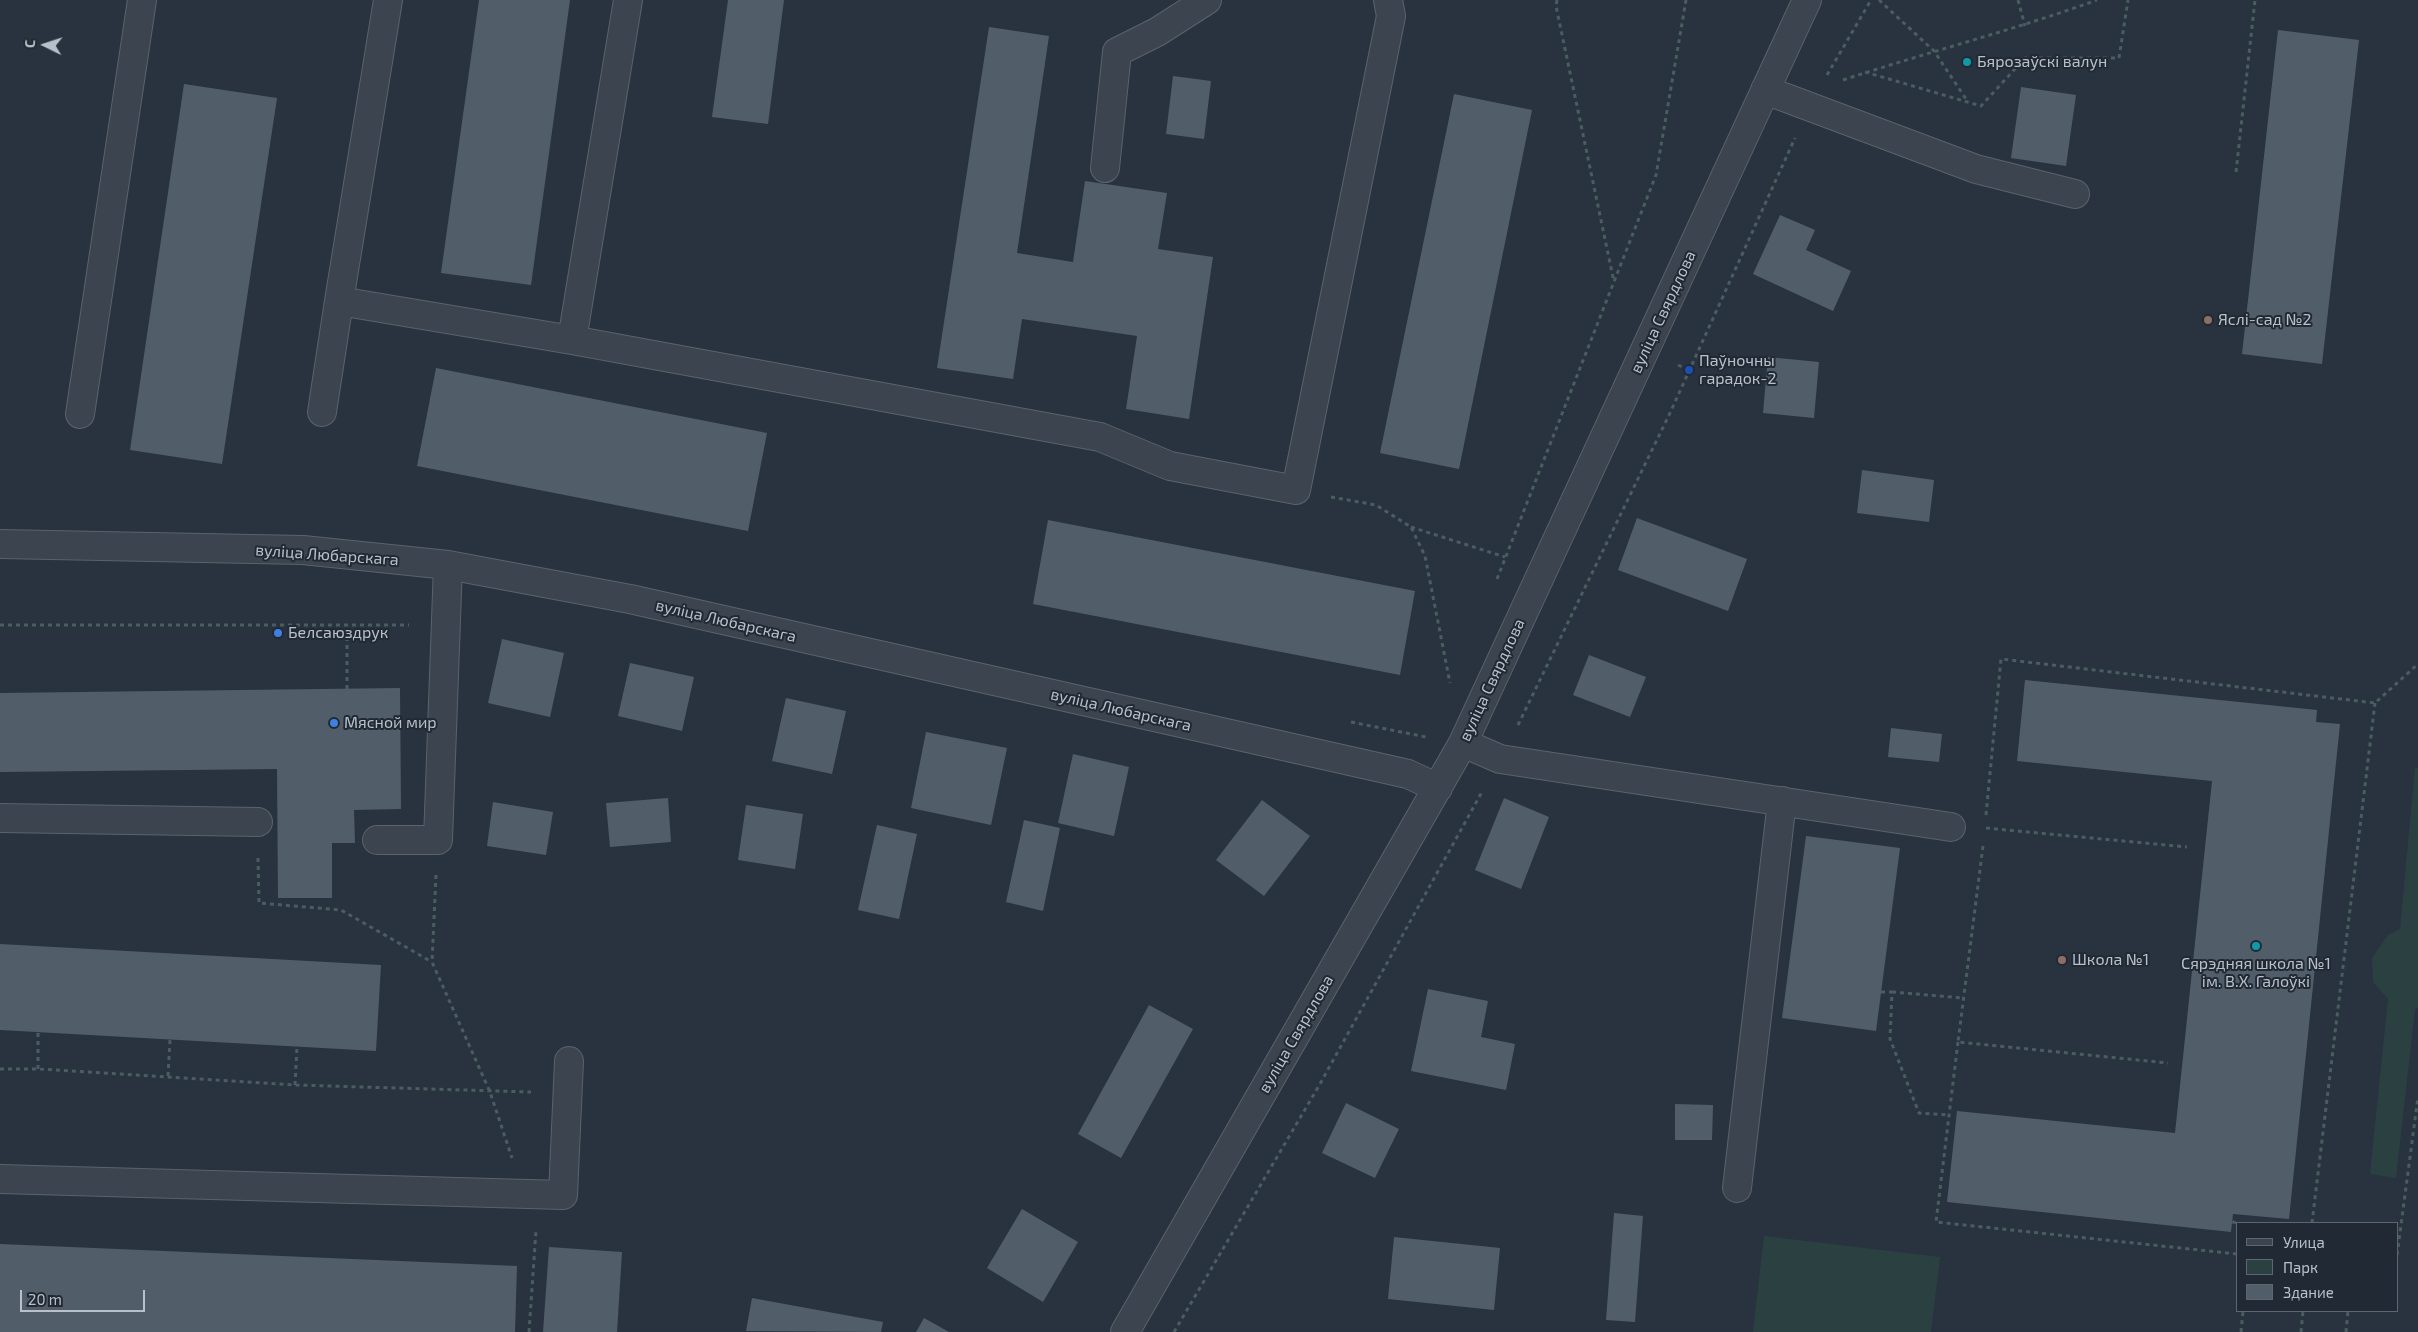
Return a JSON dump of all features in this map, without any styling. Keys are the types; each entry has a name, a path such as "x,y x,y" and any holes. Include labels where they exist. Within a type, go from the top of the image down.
{"street":[{"path":"80,414 142,0"},
{"path":"322,412 388,0"},
{"path":"572,340 628,0"},
{"path":"1105,168 1117,52 1157,32 1207,0"},
{"path":"339,301 572,340 1100,437 1170,466 1296,490 1391,16 1388,0"},
{"name":"вуліца Свярдлова","path":"1125,1332 1463,743 1807,0"},
{"path":"1765,90 1815,96 1976,169 2075,194"},
{"name":"вуліца Любарскага","path":"0,544 303,550 448,565 688,612 1408,774 1438,788"},
{"path":"377,840 438,840 448,565"},
{"path":"1463,743 1500,759 1951,826"},
{"path":"1737,1188 1782,801"},
{"path":"0,818 258,822"},
{"path":"0,1179 563,1196 569,1061"}],"path":[{"path":"1557,0 1556,6 1614,282"},
{"path":"1296,490 1376,505 1411,527 1504,557 1656,175 1686,0"},
{"path":"1174,1332 1320,1084 1500,759 1670,413 1815,96 1871,0"},
{"path":"1879,0 1934,51 1968,102"},
{"path":"2018,0 2025,26"},
{"path":"1815,96 1865,72 2025,26 2097,0"},
{"path":"1865,72 1981,106 2025,58 2119,58 2128,0"},
{"path":"2236,172 2255,0"},
{"path":"1411,527 1425,556 1451,686"},
{"path":"0,625 446,625"},
{"path":"346,689 348,625"},
{"path":"2236,1254 1936,1222 1985,828 2001,659 2375,703"},
{"path":"2312,1222 2375,703 2418,664"},
{"path":"258,822 259,904 341,910 432,962"},
{"path":"1985,828 2187,847"},
{"path":"438,840 432,962 490,1092 516,1169 538,1196 530,1332"},
{"path":"1881,992 1963,998"},
{"path":"1892,992 1890,1039 1920,1113 1949,1116"},
{"path":"38,1032 38,1069"},
{"path":"168,1076 170,1040"},
{"path":"1958,1042 2168,1063"},
{"path":"295,1085 297,1047"},
{"path":"0,1069 38,1069 168,1076 295,1085 538,1092"},
{"path":"2398,1247 2418,1097"},
{"path":"2232,1222 2236,1222"},
{"path":"2241,1332 2243,1312"},
{"path":"2301,1332 2303,1312"},
{"path":"2346,1332 2348,1312"}],"green space":[{"path":"2415,768 2418,768 2418,1008 2415,1009 2396,1178 2370,1174 2388,999 2373,982 2372,958 2388,935 2400,929"},
{"path":"1764,1236 1940,1257 1931,1332 1753,1332"}],"building":[{"path":"479,0 570,0 531,285 441,273"},
{"path":"728,0 784,0 768,124 712,117"},
{"path":"989,27 1049,36 1017,253 1073,262 1085,181 1167,193 1158,249 1213,257 1189,419 1126,409 1137,336 1022,319 1013,379 937,368"},
{"path":"2278,30 2359,40 2322,364 2242,354"},
{"path":"1173,76 1211,81 1204,139 1166,134"},
{"path":"184,84 277,98 222,464 130,450"},
{"path":"2021,87 2076,95 2066,166 2011,158"},
{"path":"1454,94 1532,110 1459,469 1380,453"},
{"path":"1780,215 1815,230 1806,250 1851,271 1833,311 1753,274"},
{"path":"1768,357 1819,362 1814,418 1763,413"},
{"path":"436,368 767,433 748,531 417,466"},
{"path":"1862,470 1934,480 1929,522 1857,513"},
{"path":"1637,518 1747,559 1728,611 1618,570"},
{"path":"1048,520 1415,591 1400,675 1033,604"},
{"path":"502,639 564,653 550,717 488,703"},
{"path":"1589,655 1646,677 1630,717 1573,695"},
{"path":"630,663 694,677 682,731 618,716"},
{"name":"Сярэдняя школа №1 ім. В.Х. Галоўкі","path":"2025,680 2317,710 2316,722 2340,724 2289,1219 2233,1214 2231,1232 1947,1202 1957,1111 2175,1133 2212,781 2017,761"},
{"path":"400,688 401,809 354,810 355,843 332,843 332,898 278,898 277,769 0,772 0,693"},
{"path":"786,698 846,711 832,774 772,761"},
{"path":"1891,728 1942,734 1939,762 1888,757"},
{"path":"926,732 1007,748 991,825 911,808"},
{"path":"1073,754 1129,767 1114,836 1058,823"},
{"path":"668,798 671,842 610,847 606,803"},
{"path":"1504,798 1549,817 1521,889 1475,870"},
{"path":"1262,800 1310,836 1264,896 1216,860"},
{"path":"493,802 553,812 546,855 487,846"},
{"path":"746,805 803,814 795,869 738,860"},
{"path":"1024,820 1060,828 1043,911 1006,902"},
{"path":"877,825 917,834 899,919 858,910"},
{"path":"1806,836 1900,848 1876,1031 1782,1018"},
{"path":"0,944 381,965 376,1051 0,1030"},
{"path":"1428,989 1488,1001 1481,1037 1515,1044 1506,1090 1411,1071"},
{"path":"1149,1005 1193,1029 1121,1158 1078,1134"},
{"path":"1346,1103 1399,1129 1375,1178 1322,1153"},
{"path":"1675,1104 1713,1105 1712,1140 1675,1140"},
{"path":"1022,1209 1078,1242 1043,1302 987,1268"},
{"path":"1614,1213 1643,1216 1635,1322 1606,1320"},
{"path":"1394,1237 1500,1248 1494,1310 1388,1299"},
{"path":"0,1244 517,1266 515,1332 0,1332"},
{"path":"549,1247 622,1252 617,1332 543,1332"},
{"path":"752,1298 883,1322 881,1332 746,1331"},
{"path":"924,1318 949,1332 916,1332"}],"place":[{"name":"Бярозаўскі валун","path":"1967,62"},
{"name":"Яслі-сад №2","path":"2208,320"},
{"name":"Паўночны гарадок-2","path":"1689,370"},
{"name":"Белсаюздрук","path":"278,633"},
{"name":"Мясной мир","path":"334,723"},
{"name":"Сярэдняя школа №1 ім. В.Х. Галоўкі","path":"2256,946"},
{"name":"Школа №1","path":"2062,960"}]}
